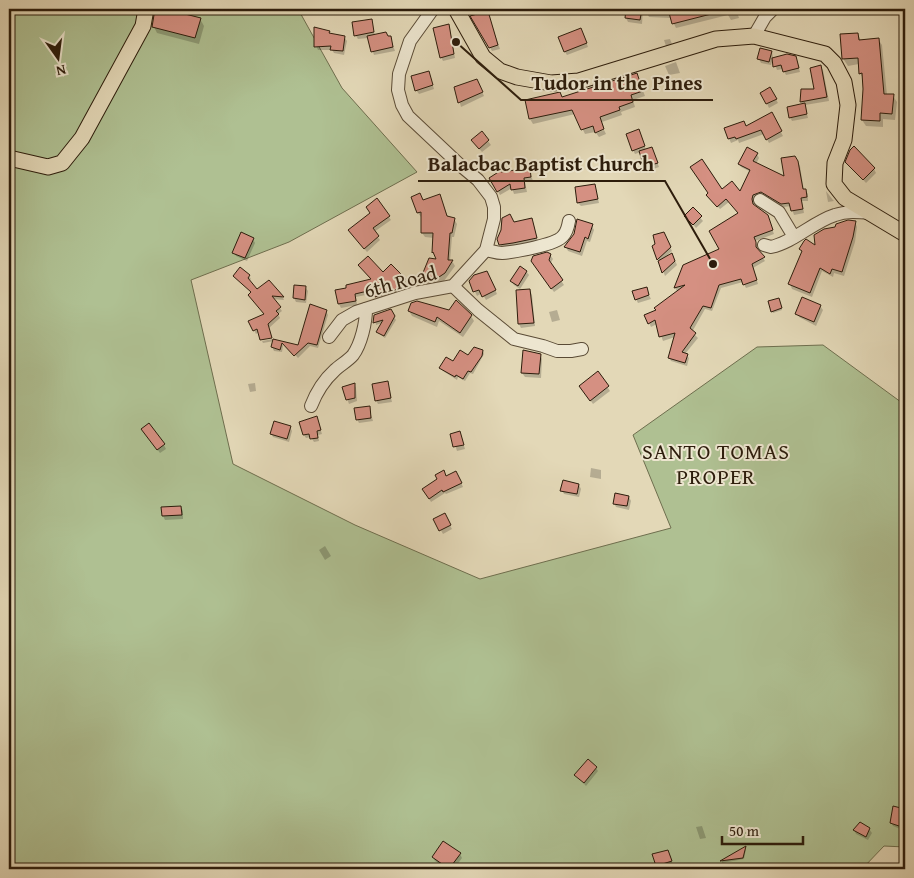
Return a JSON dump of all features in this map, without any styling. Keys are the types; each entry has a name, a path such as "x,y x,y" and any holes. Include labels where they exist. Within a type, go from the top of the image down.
{"main road":[{"path":"9,158 48,167 62,163 87,129 143,26 146,9"},
{"path":"456,9 483,57 500,71 517,77 551,83 579,81 716,39 754,36 825,54 834,62 844,82 848,105 844,140 835,163 834,184 845,198 904,232"}],"street":[{"name":"6th Road","path":"329,337 342,320 356,312 416,293 453,286 486,250 494,219 494,207 491,197 478,180 408,116 402,105 398,90 400,68 410,41 433,9"},
{"path":"754,36 765,17 773,9"},
{"path":"760,200 779,212 794,237"},
{"path":"764,245 775,246 833,216 854,212 873,214"},
{"path":"486,250 503,253 550,244 564,236 569,221"},
{"path":"453,286 478,310 514,339 538,344 557,351 571,351 582,348"},
{"path":"311,406 316,393 333,372 352,355 358,346 366,319 366,310"}],"green space":[{"path":"9,9 298,9 342,88 417,172 289,242 191,280 233,464 355,525 480,579 671,528 633,435 757,347 823,345 905,405 905,847 884,846 862,869 9,869"}],"building":[{"path":"155,9 165,9 201,18 195,38 152,27"},
{"path":"626,9 642,9 640,20 625,18"},
{"path":"668,9 718,9 719,12 672,24"},
{"path":"488,11 498,45 489,48 470,16"},
{"path":"372,19 374,32 354,36 352,22"},
{"path":"449,24 454,54 440,58 433,28"},
{"path":"314,27 330,31 329,33 345,36 343,51 330,50 331,46 314,47"},
{"path":"581,28 587,43 564,52 558,37"},
{"path":"386,32 388,36 391,36 393,47 371,52 367,36"},
{"path":"858,33 859,40 879,38 884,94 894,94 892,114 880,113 880,121 861,120 863,89 862,73 859,74 858,58 842,59 840,34"},
{"path":"760,48 772,51 769,62 757,59"},
{"path":"787,54 796,56 799,68 783,72 781,65 773,67 772,58"},
{"path":"821,65 827,97 800,102 801,89 814,89 810,68"},
{"path":"429,71 433,85 415,91 411,76"},
{"path":"637,73 643,91 631,95 633,102 619,107 620,110 600,117 604,129 595,133 593,126 581,130 572,110 529,119 525,100 560,92 562,97"},
{"path":"477,79 483,92 458,103 454,87"},
{"path":"770,87 777,99 766,104 760,93"},
{"path":"805,103 807,114 789,118 787,107"},
{"path":"772,112 782,131 766,140 761,130 736,139 735,137 728,139 724,128 744,121 746,126"},
{"path":"639,129 645,146 632,151 626,134"},
{"path":"482,131 489,140 479,149 471,140"},
{"path":"854,146 875,168 863,180 845,162 850,150"},
{"path":"652,147 658,163 644,167 639,151"},
{"path":"747,147 758,153 753,161 784,176 781,158 795,156 798,161 803,189 806,189 807,197 801,198 803,209 791,211 789,203 781,204 761,192 753,195 753,204 768,215 773,230 754,237 756,247 765,257 752,264 757,280 743,285 741,279 719,285 711,308 703,306 690,328 696,333 682,352 688,354 685,363 668,358 675,333 659,337 655,320 648,324 644,315 656,310 654,308 685,285 674,288 683,265 719,249 709,231 738,213 726,199 717,207 706,195 708,193 690,167 702,159 722,189 732,181 740,191 750,170 738,164"},
{"path":"530,168 531,177 524,178 525,188 511,190 510,184 497,192 489,178 500,171"},
{"path":"595,184 598,199 577,203 575,187"},
{"path":"420,193 423,200 440,194 447,216 455,218 452,233 450,233 448,260 453,260 445,273 431,281 420,280 429,258 436,259 432,253 433,233 421,233 421,212 417,213 411,197"},
{"path":"377,198 390,216 373,228 379,236 364,249 348,230 370,213 366,207"},
{"path":"693,207 702,216 693,225 684,216"},
{"path":"510,214 514,222 532,218 537,238 499,245 497,239 501,230 502,218"},
{"path":"577,219 593,224 588,239 585,237 580,252 564,247 574,234"},
{"path":"848,220 856,221 842,272 832,269 830,274 820,268 810,293 788,284 802,251 799,249 804,241 806,239 815,245 814,235"},
{"path":"241,232 254,238 245,258 232,253"},
{"path":"664,232 671,247 657,260 652,246 655,244 653,235"},
{"path":"547,252 551,254 549,260 563,280 551,289 531,261 533,256"},
{"path":"672,253 675,261 662,273 658,261"},
{"path":"368,256 383,272 391,264 406,279 394,291 375,297 372,290 355,294 356,301 338,304 335,290 346,288 346,285 371,279 358,265"},
{"path":"520,266 527,271 518,286 510,281"},
{"path":"240,267 250,275 248,278 257,289 269,280 284,297 272,296 281,307 276,311 279,314 268,324 272,338 260,340 257,329 253,331 248,321 264,314 248,295 251,292 233,276"},
{"path":"487,271 496,290 482,297 479,290 473,292 469,281 474,275"},
{"path":"294,285 306,286 305,300 293,298"},
{"path":"647,287 649,295 635,300 632,291"},
{"path":"530,289 534,323 518,324 516,290"},
{"path":"802,297 821,305 814,322 795,314"},
{"path":"779,298 782,308 771,312 768,301"},
{"path":"456,300 472,315 460,333 437,317 435,322 408,311 411,303 417,301 449,310"},
{"path":"310,304 327,310 317,345 308,343 294,356 282,343 280,350 271,347 273,339 298,345"},
{"path":"391,309 395,316 384,336 376,332 383,320 373,323 374,315"},
{"path":"474,347 483,350 482,356 471,372 468,371 463,379 456,375 455,377 439,368 446,357 453,361 460,350 468,355"},
{"path":"523,350 541,354 539,374 521,373"},
{"path":"598,371 609,386 590,401 579,386"},
{"path":"388,381 391,398 375,401 372,384"},
{"path":"355,383 355,398 346,400 342,387"},
{"path":"370,406 371,418 356,420 354,408"},
{"path":"317,416 321,430 317,431 318,438 310,439 309,434 303,435 299,422"},
{"path":"274,421 291,426 287,439 270,434"},
{"path":"149,423 165,444 157,450 141,429"},
{"path":"460,431 464,445 453,447 450,434"},
{"path":"444,470 446,476 456,471 462,483 443,492 442,490 429,499 422,489 437,479 435,475"},
{"path":"563,480 579,484 577,494 560,491"},
{"path":"615,493 629,496 627,506 613,504"},
{"path":"181,506 182,515 162,516 161,507"},
{"path":"445,513 451,525 439,531 433,519"},
{"path":"588,759 597,767 584,783 574,775"},
{"path":"893,806 905,809 905,828 890,823"},
{"path":"860,822 870,828 866,837 853,830"},
{"path":"443,841 461,853 449,869 432,857"},
{"path":"746,846 743,858 720,861"},
{"path":"668,850 672,861 656,866 652,854"}],"place":[{"name":"Tudor in the Pines","path":"456,42"},
{"name":"Balacbac Baptist Church","path":"713,264"}],"district":[{"name":"SANTO TOMAS PROPER","path":"716,464"}]}
